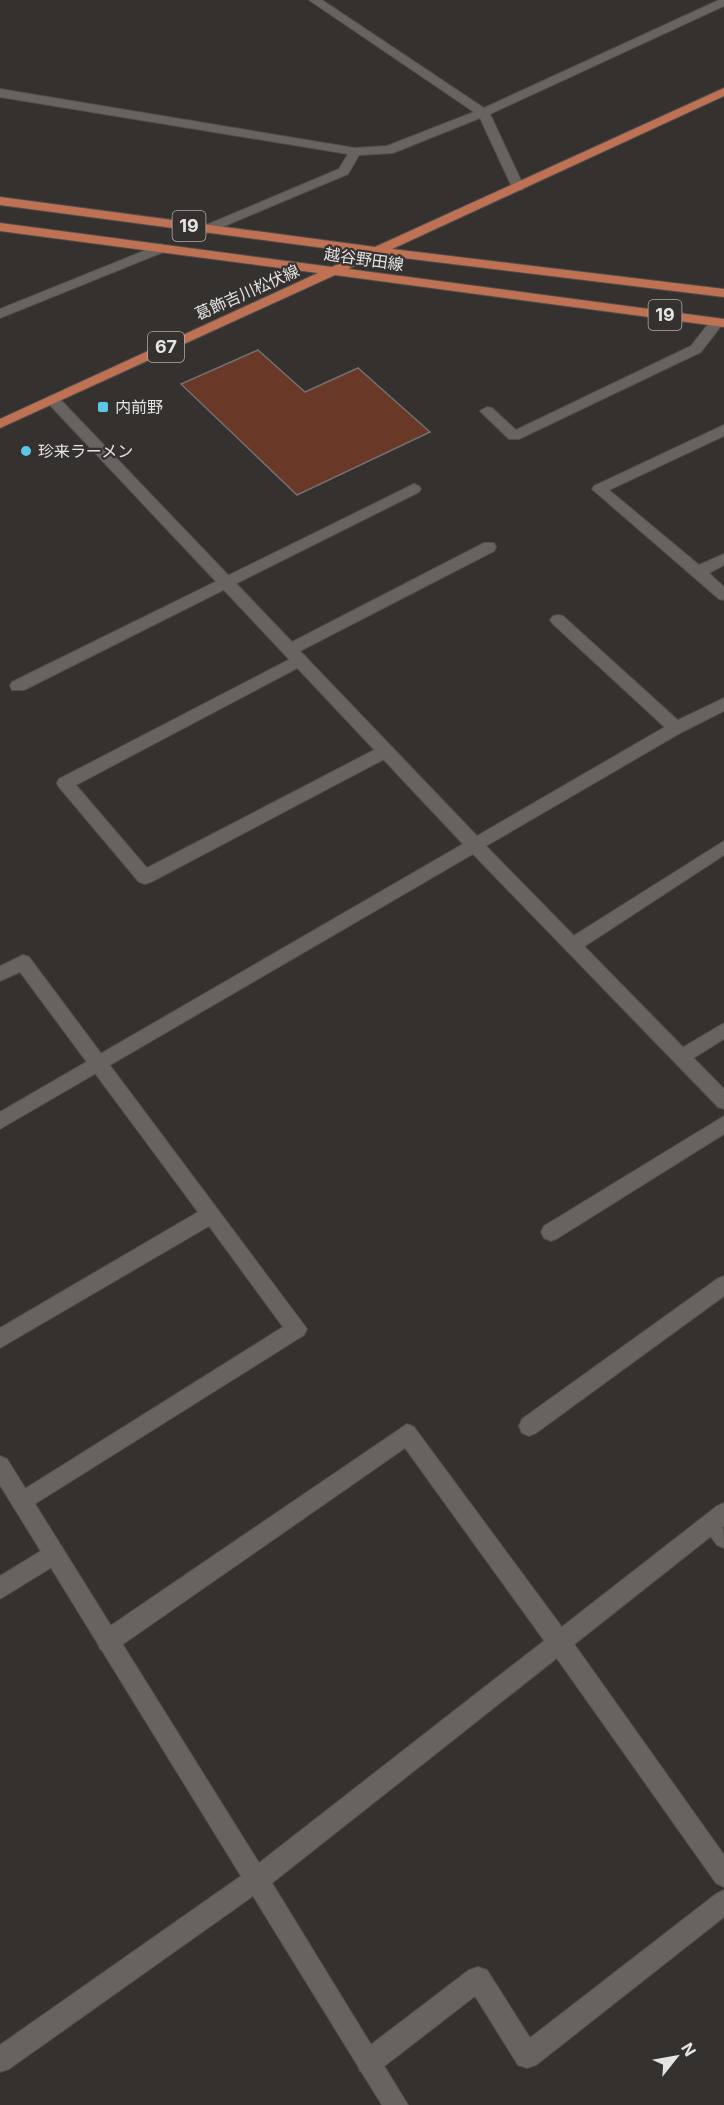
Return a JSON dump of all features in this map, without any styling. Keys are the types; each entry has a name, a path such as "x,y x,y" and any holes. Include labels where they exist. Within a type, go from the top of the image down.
{"main road":[{"name":"越谷野田線","path":"377,252 724,92"},
{"name":"越谷野田線","path":"0,201 377,252 724,293"},
{"name":"越谷野田線","path":"0,227 722,325"},
{"name":"葛飾吉川松伏線","path":"0,424 377,252"}],"street":[{"path":"318,1 483,113 518,187"},
{"path":"0,93 356,152 389,150 483,113 724,2"},
{"path":"208,229 344,171 356,152"},
{"path":"0,314 161,248"},
{"path":"487,411 514,436 696,349 722,325"},
{"path":"52,399 475,845 724,1101"},
{"path":"724,430 599,489 724,595"},
{"path":"18,686 414,489"},
{"path":"386,751 145,877 65,783 489,547"},
{"path":"698,572 724,559"},
{"path":"558,620 676,728"},
{"path":"0,1122 676,728 724,704"},
{"path":"573,945 724,847"},
{"path":"0,974 23,962 297,1329 22,1502"},
{"path":"681,1057 724,1029"},
{"path":"551,1232 724,1124"},
{"path":"0,1339 210,1215"},
{"path":"530,1426 724,1286"},
{"path":"108,1641 407,1434 560,1642 724,1875"},
{"path":"0,1466 396,2105"},
{"path":"0,2060 256,1880 560,1642 720,1525"},
{"path":"0,1588 54,1554"},
{"path":"369,2062 478,1979 527,2056 724,1902"}],"building":[{"path":"258,350 305,392 358,368 430,432 297,495 181,384"}],"place":[{"name":"内前野","path":"103,407"},
{"name":"珍来ラーメン","path":"26,451"}]}
